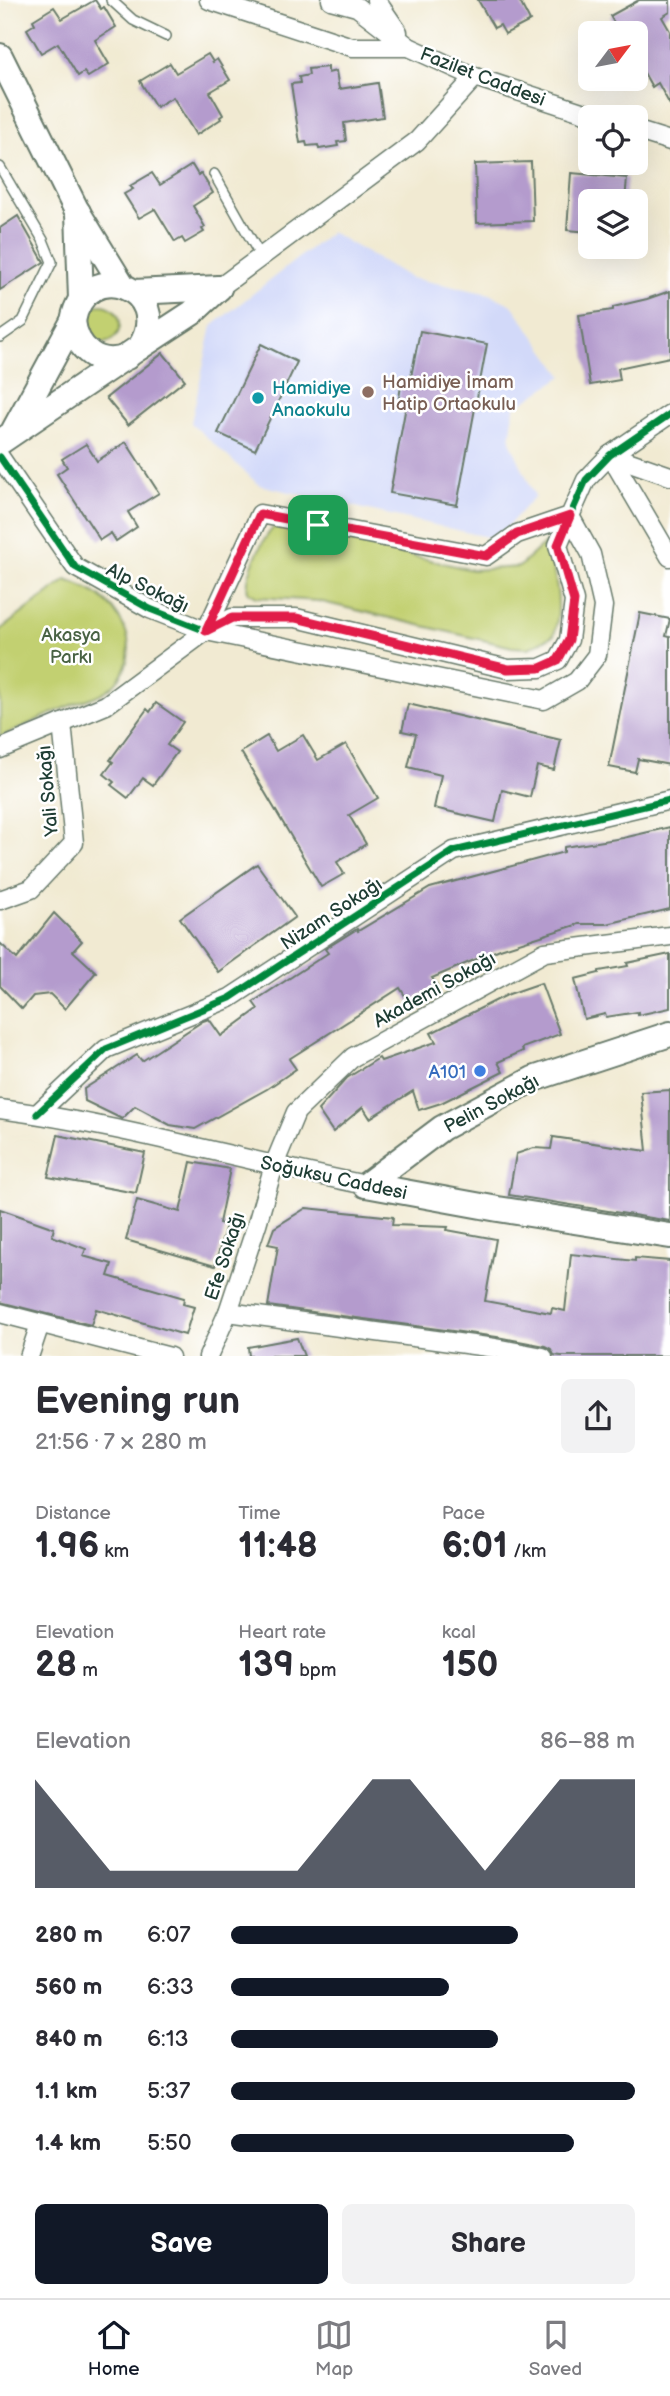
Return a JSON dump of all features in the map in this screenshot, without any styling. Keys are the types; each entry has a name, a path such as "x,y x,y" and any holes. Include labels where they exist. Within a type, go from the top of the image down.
{"street":[{"path":"209,0 352,47 409,47"},
{"path":"331,0 357,7 409,47"},
{"path":"376,0 409,47"},
{"name":"Fazilet Caddesi","path":"409,47 475,77 578,111"},
{"path":"0,56 78,211 129,289 143,300 148,312 147,337 136,351 108,360 87,352 74,333 77,310 78,211"},
{"path":"7,436 192,313 219,288 417,141 475,77"},
{"path":"648,134 670,141"},
{"path":"7,436 89,291 100,285 112,284 129,289 219,288"},
{"path":"0,749 106,705 206,631 232,618 296,618 508,669 540,668 558,660 569,640 574,601 558,545 586,480 610,455 670,414"},
{"path":"610,455 670,476"},
{"path":"610,455 670,557"},
{"name":"Alp Sokağı","path":"0,457 75,567 150,609 206,631 260,514 486,556 517,534 570,516"},
{"path":"206,631 544,700 577,681 597,655 603,606 591,554 570,516"},
{"name":"Yali Sokağı","path":"0,900 31,889 74,843 62,723"},
{"name":"Nizam Sokağı","path":"37,1114 106,1049 230,998 454,851 670,800"},
{"name":"Akademi Sokağı","path":"274,1166 296,1112 353,1058 545,952 670,936"},
{"name":"Pelin Sokağı","path":"366,1185 442,1128 533,1079 670,1034"},
{"name":"Soğuksu Caddesi","path":"0,1109 148,1136 366,1185 670,1236"},
{"name":"Efe Sokağı","path":"208,1356 228,1312 274,1166"},
{"path":"228,1312 543,1356"},
{"path":"0,1313 170,1356"},
{"path":"29,1356 40,1324"}],"lane":[{"path":"111,0 133,20 166,36"},
{"path":"0,167 43,240 52,262 23,321 0,337"},
{"path":"214,174 261,257"}],"shaded area":[{"name":"Hamidiye İmam Hatip Ortaokulu","path":"331,232 411,278 490,294 512,305 563,376 514,408 510,441 535,496 496,539 259,485 191,423 212,326"}],"green space":[{"path":"101,305 114,311 120,324 114,337 101,343 88,337 82,324 88,311"},
{"path":"278,524 472,570 519,567 545,543 557,589 558,611 554,635 529,648 512,647 318,601 257,597 248,592 249,576 261,545"},
{"name":"Akasya Parkı","path":"66,580 99,596 118,616 129,645 126,664 109,689 0,737 0,630"}],"building":[{"path":"95,0 101,9 104,7 116,27 95,40 109,64 88,77 84,72 78,76 58,43 41,53 27,29 35,24 33,20 54,7 62,19"},
{"path":"478,0 519,0 530,21 505,34 500,25 494,28"},
{"path":"639,0 670,0 670,12 662,17 670,31 670,105 658,83 652,87 648,80 648,21 613,21 610,16"},
{"path":"208,54 213,62 217,59 230,80 210,92 223,115 221,119 196,135 173,97 156,107 140,81 170,63 176,73"},
{"path":"328,67 328,73 336,71 339,89 378,83 383,117 344,123 346,141 337,142 338,146 319,149 318,145 307,146 306,142 300,143 291,84 300,83 299,77 309,75 308,69"},
{"path":"531,162 533,221 477,223 475,164"},
{"path":"192,165 198,175 201,173 213,193 193,206 205,227 202,229 204,232 185,243 182,238 175,242 155,209 139,218 124,194 133,189 130,186 152,173 160,185"},
{"path":"571,173 627,178 626,189 578,189 578,231 567,230"},
{"path":"18,216 44,262 0,290 0,228"},
{"path":"670,291 670,357 618,368 620,380 590,385 579,315 613,310 613,307"},
{"path":"420,331 487,344 457,505 390,493 406,406 398,404 402,380 410,382"},
{"name":"Hamidiye Anaokulu","path":"261,344 297,362 255,450 218,433"},
{"path":"163,353 185,380 128,425 106,398"},
{"path":"126,442 159,493 128,512 137,527 116,541 111,533 100,540 57,474 67,467 62,459 86,444 97,461"},
{"path":"640,613 670,619 666,636 670,637 670,765 638,759 635,772 609,767"},
{"path":"156,703 183,722 167,745 177,752 153,785 143,778 128,798 111,785 114,782 104,774 113,762 110,760 147,709 150,712"},
{"path":"408,704 561,740 554,770 537,766 530,797 502,790 495,822 434,808 441,775 408,767 416,734 402,731"},
{"path":"303,735 318,760 346,744 378,798 349,815 366,844 337,862 344,874 321,887 241,752 267,736 276,751"},
{"path":"670,827 670,909 607,924 579,924 500,949 432,978 437,985 409,1002 400,988 289,1059 296,1069 267,1089 195,1129 170,1125 135,1106 122,1119 85,1101 84,1089 137,1055 142,1061 203,1021 209,1019 221,1036 258,1009 253,1002 328,953 325,949 430,888 564,852 564,847"},
{"path":"257,864 295,917 218,972 180,918"},
{"path":"54,913 82,941 73,951 96,972 65,1009 50,994 33,996 22,1009 0,986 0,943 17,959"},
{"path":"670,954 670,1008 638,1015 638,1012 606,1017 605,1014 584,1019 575,979 628,966 627,963"},
{"path":"541,983 560,1034 522,1048 523,1051 498,1062 503,1072 441,1103 419,1110 413,1091 370,1118 363,1107 333,1132 318,1110 347,1078 379,1058 381,1061 436,1042 431,1033 509,994"},
{"path":"670,1090 670,1221 509,1195 516,1154 534,1148 551,1149 553,1137 647,1151 641,1092"},
{"path":"58,1135 145,1153 136,1193 48,1177"},
{"path":"191,1162 230,1169 219,1223 226,1225 215,1266 126,1240 137,1200 180,1212"},
{"path":"306,1208 393,1217 392,1225 448,1227 447,1230 496,1239 485,1301 551,1313 552,1308 565,1311 571,1254 635,1261 635,1258 670,1261 670,1356 561,1356 554,1355 551,1349 545,1346 497,1337 268,1306 278,1246 268,1244 274,1228"},
{"path":"0,1209 54,1228 52,1236 86,1249 83,1256 112,1264 108,1276 184,1298 183,1304 194,1307 185,1335 96,1309 91,1325 0,1302"},
{"path":"297,1338 304,1356 249,1356 248,1347"}],"cycle path":[{"path":"0,457 75,567 150,609 206,631 260,514 486,556 517,534 570,516 586,480 610,455 670,414"},
{"path":"37,1114 106,1049 230,998 454,851 670,800"}],"place":[{"name":"Hamidiye İmam Hatip Ortaokulu","path":"368,392"},
{"name":"Hamidiye Anaokulu","path":"258,398"},
{"name":"A101","path":"480,1071"}],"route":[{"path":"260,514 318,525 486,556 517,534 570,516 558,545 574,601 569,640 558,660 540,668 508,669 296,618 232,618 206,631 260,514"}]}
